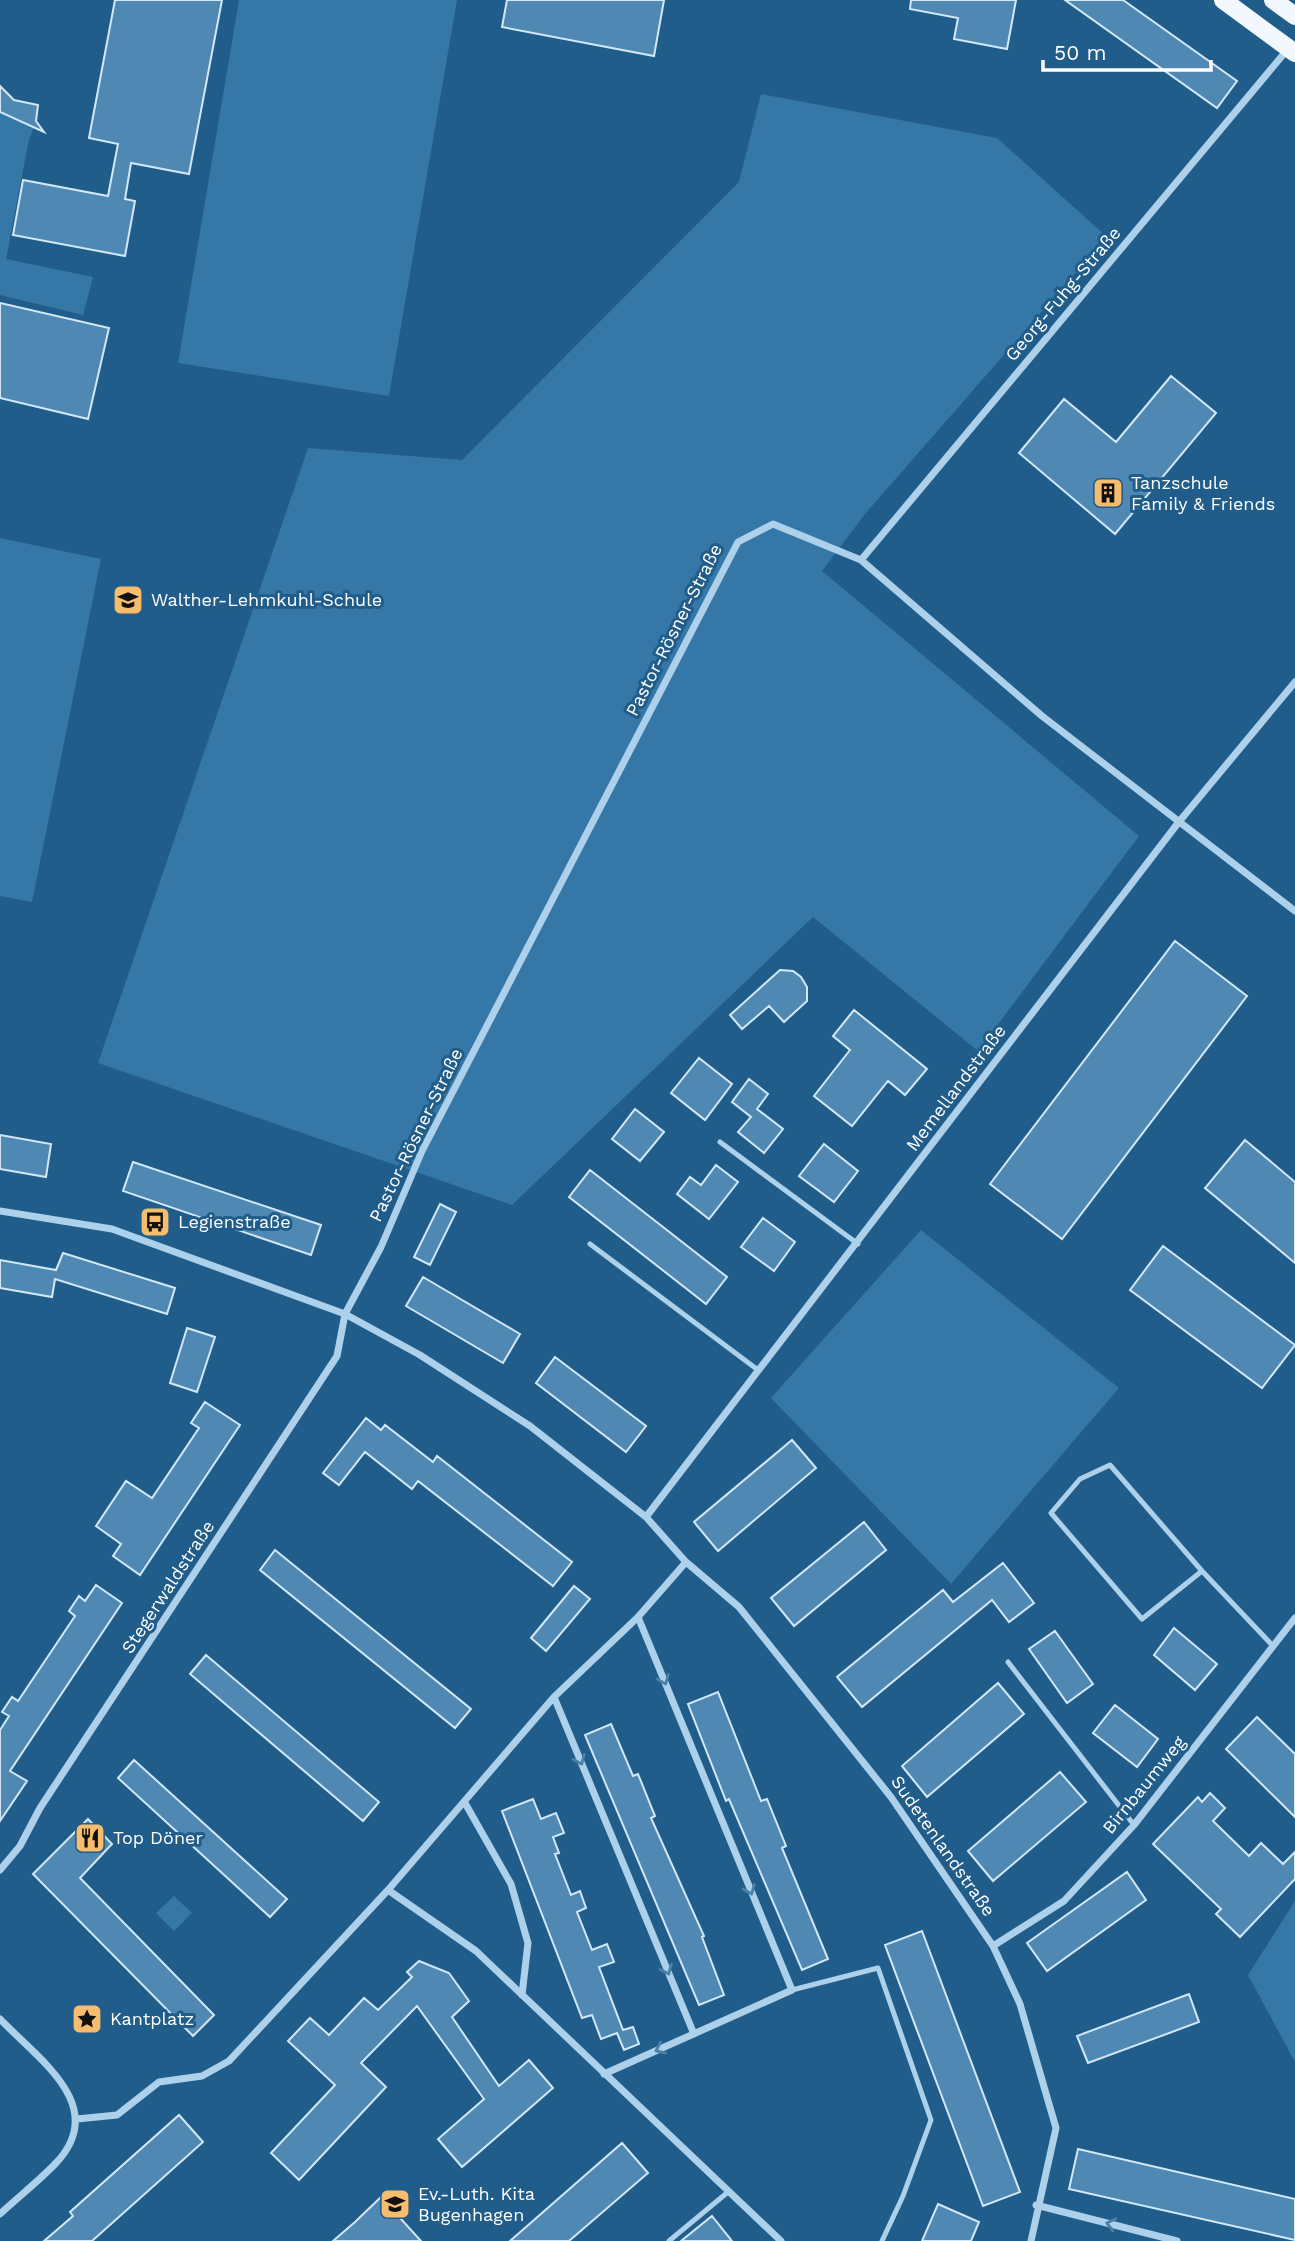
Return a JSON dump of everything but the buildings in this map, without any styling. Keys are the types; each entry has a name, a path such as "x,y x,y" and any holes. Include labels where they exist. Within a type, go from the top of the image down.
{"main road":[{"path":"1223,0 1292,50"},
{"path":"1273,0 1295,16"}],"street":[{"name":"Georg-Fuhg-Straße","path":"861,559 1292,50"},
{"name":"Pastor-Rösner-Straße","path":"345,1314 380,1247 422,1151 738,541 774,524 861,559 1042,716 1295,911"},
{"name":"Memellandstraße","path":"646,1517 858,1244 1178,822 1295,682"},
{"path":"0,1210 112,1229 345,1314 420,1355 530,1426 646,1517"},
{"name":"Stegerwaldstraße","path":"0,1870 20,1846 40,1808 337,1356 345,1314"},
{"name":"Sudetenlandstraße","path":"646,1517 687,1562 739,1607 891,1797 993,1945 1020,2004 1055,2128 1036,2205 1031,2241"},
{"path":"77,2119 117,2115 159,2082 202,2076 220,2067 388,1890 466,1803 554,1697 638,1617 687,1562"},
{"path":"604,2074 792,1990 638,1617"},
{"name":"Birnbaumweg","path":"993,1945 1065,1901 1134,1825 1295,1618"},
{"path":"554,1697 694,2034"},
{"path":"466,1803 512,1884 528,1942 522,1995"},
{"path":"388,1890 476,1951 781,2241"},
{"path":"0,2019 65,2086 73,2101 77,2119 74,2138 57,2162 0,2214"},
{"path":"1036,2205 1177,2241"}],"lane":[{"path":"720,1142 858,1244"},
{"path":"590,1244 758,1370"},
{"path":"1202,1571 1142,1619 1051,1513 1080,1479 1110,1465 1202,1571 1273,1646"},
{"path":"1008,1662 1134,1825"},
{"path":"792,1990 878,1968 931,2120 903,2196 882,2241"},
{"path":"669,2241 728,2192"}],"shaded area":[{"path":"239,0 457,0 389,396 178,363"},
{"path":"761,94 997,138 1107,237 865,514 822,571 1139,836 978,1051 813,917 512,1205 98,1063 308,448 462,460 739,182"},
{"path":"0,110 16,120 36,123 29,139 6,259 93,277 83,315 0,295"},
{"path":"0,538 101,559 32,902 0,896"},
{"path":"921,1230 1119,1388 951,1584 771,1398"},
{"path":"174,1896 192,1913 174,1931 156,1913"},
{"path":"1295,1901 1295,2062 1248,1975"}],"place":[{"name":"Tanzschule Family & Friends","path":"1108,493"},
{"name":"Walther-Lehmkuhl-Schule","path":"128,600"},
{"name":"Legienstraße","path":"155,1222"},
{"name":"Top Döner","path":"90,1838"},
{"name":"Kantplatz","path":"87,2019"},
{"name":"Ev.-Luth. Kita Bugenhagen","path":"395,2204"}]}
